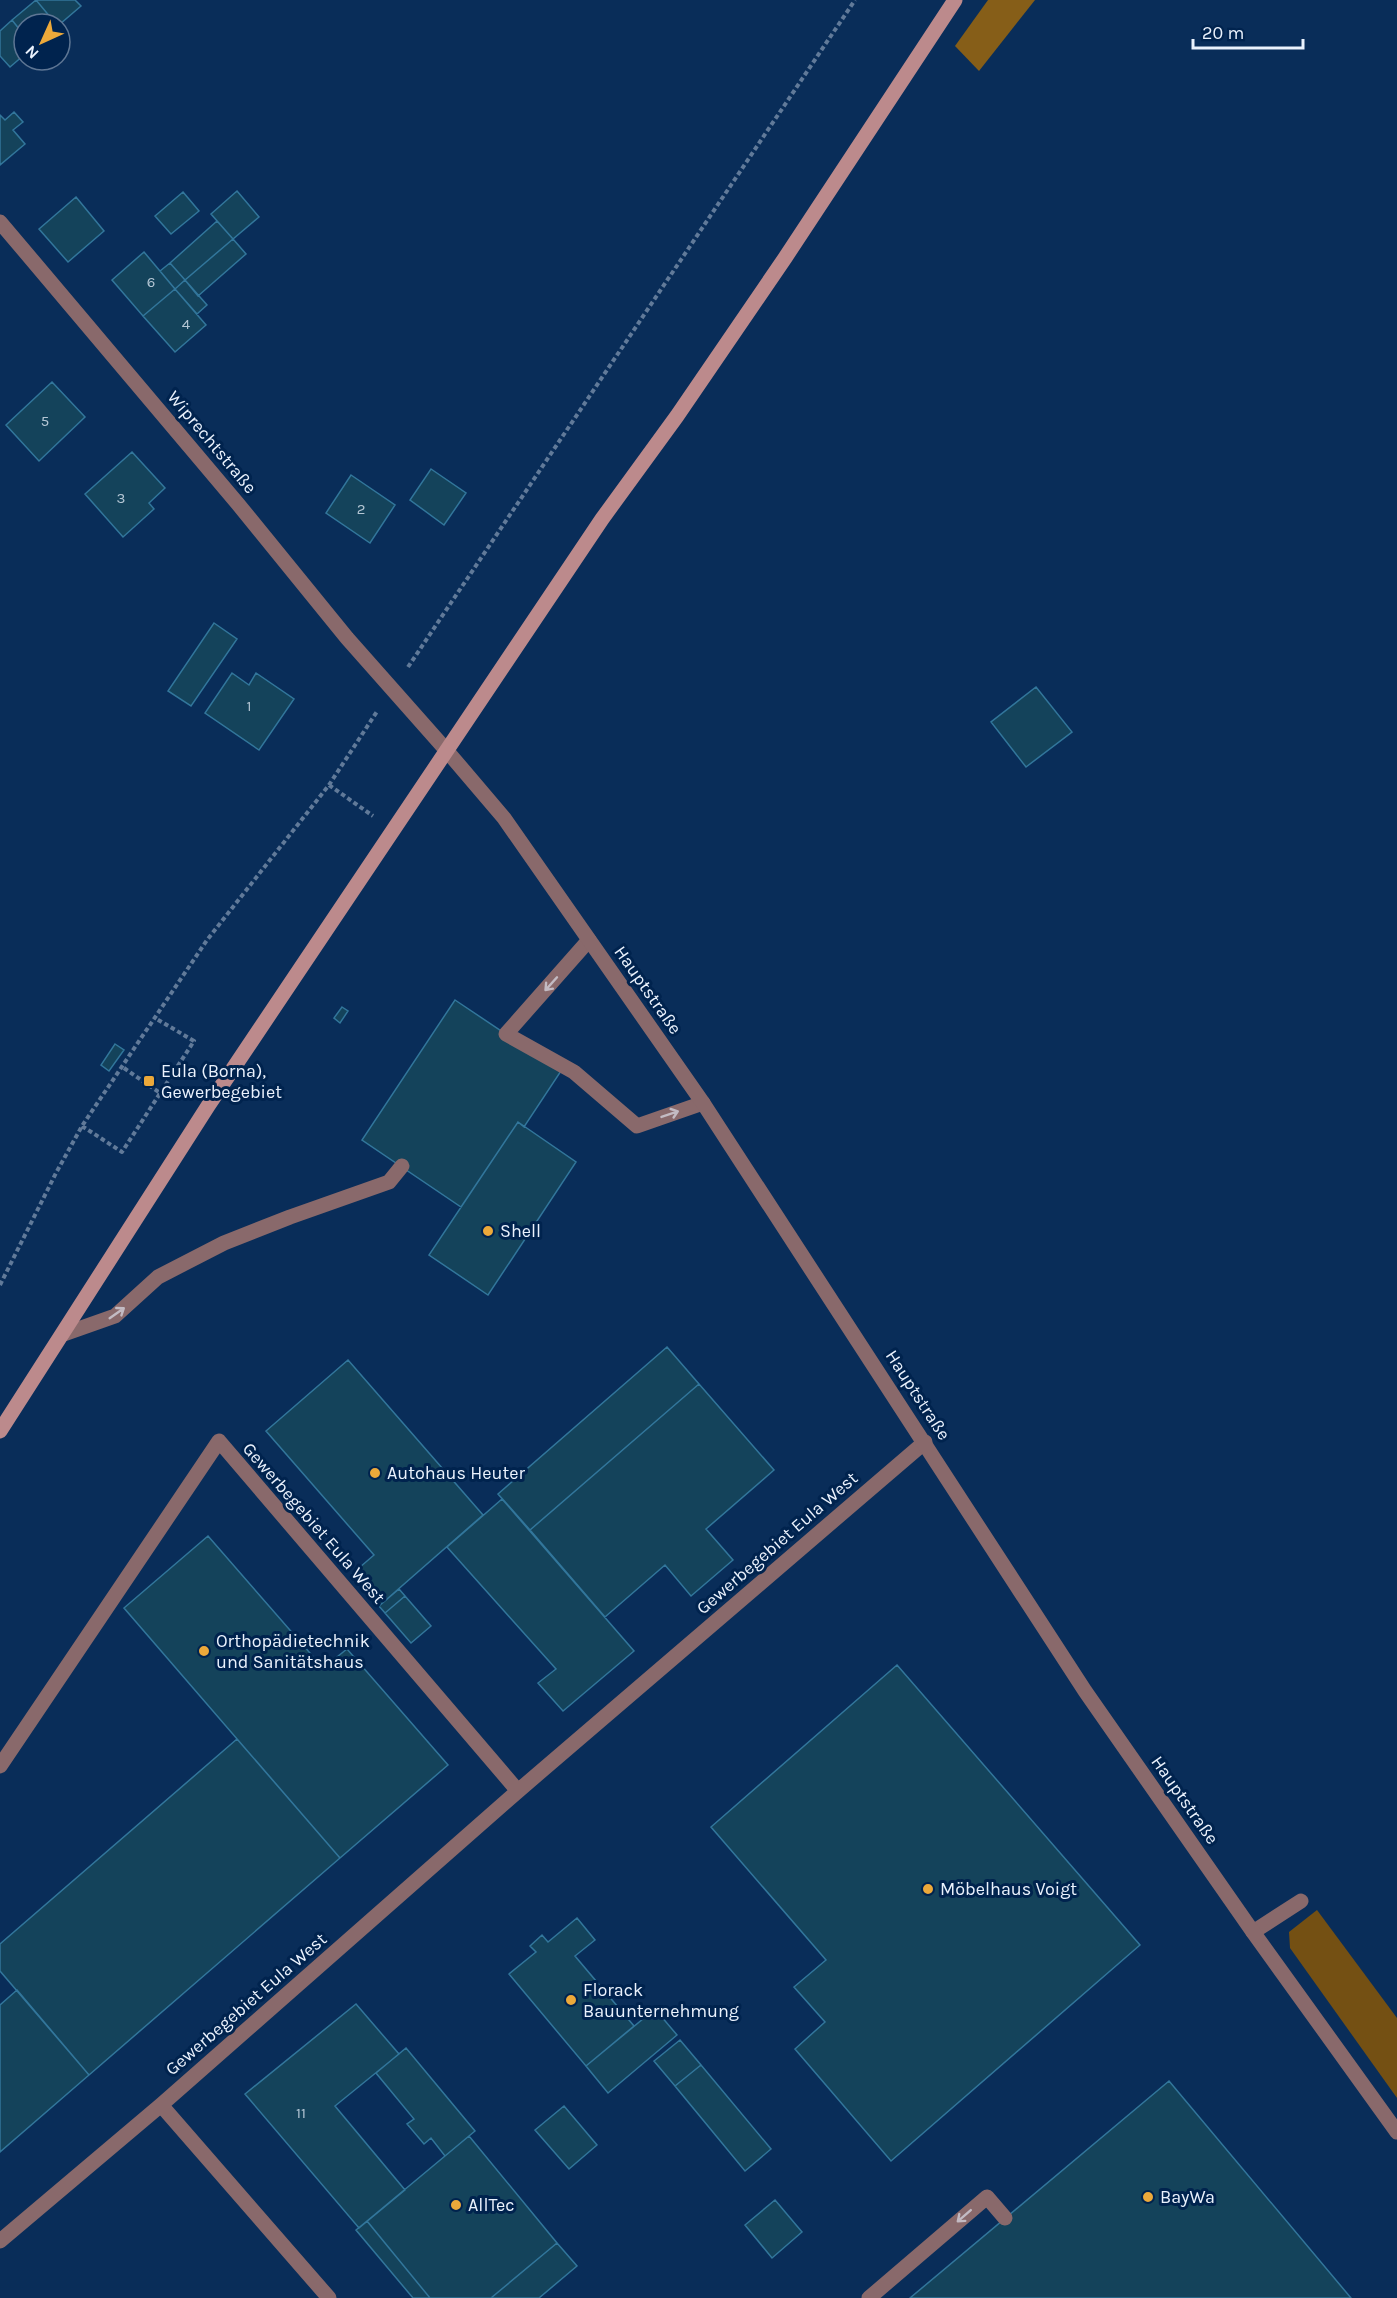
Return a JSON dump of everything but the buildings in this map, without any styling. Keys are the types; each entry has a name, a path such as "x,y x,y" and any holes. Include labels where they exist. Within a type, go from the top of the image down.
{"main road":[{"path":"0,1431 181,1146 602,519 677,416 771,278 955,0"}],"street":[{"name":"Wiprechtstraße","path":"0,222 231,495 391,690"},
{"name":"Hauptstraße","path":"391,690 447,750 504,818 590,940 703,1103 1085,1691 1253,1932 1397,2132"},
{"path":"590,940 506,1034 574,1072 637,1126 703,1103"},
{"path":"63,1334 115,1316 158,1277 224,1243 389,1182 402,1166"},
{"name":"Gewerbegebiet Eula West","path":"0,1766 219,1441 518,1791"},
{"name":"Gewerbegebiet Eula West","path":"0,2241 161,2105 518,1791 925,1442"},
{"path":"1253,1932 1301,1901"},
{"path":"161,2105 329,2298"},
{"path":"869,2298 987,2197 1005,2218"}],"path":[{"path":"441,619 855,0"},
{"path":"0,1284 82,1126 207,940 329,785 393,830"},
{"path":"82,1126 122,1152 194,1041 155,1017"},
{"path":"123,1068 160,1093"}],"shaded area":[{"path":"988,0 1035,0 979,71 955,46"},
{"path":"1317,1910 1397,2018 1397,2098 1290,1948 1289,1932"}],"place":[{"name":"Eula (Borna), Gewerbegebiet","path":"149,1081"},
{"name":"Shell","path":"488,1231"},
{"name":"Autohaus Heuter","path":"375,1473"},
{"name":"Orthopädietechnik und Sanitätshaus","path":"204,1651"},
{"name":"Möbelhaus Voigt","path":"928,1889"},
{"name":"Florack Bauunternehmung","path":"571,2000"},
{"name":"BayWa","path":"1148,2197"},
{"name":"AllTec","path":"456,2205"}]}
